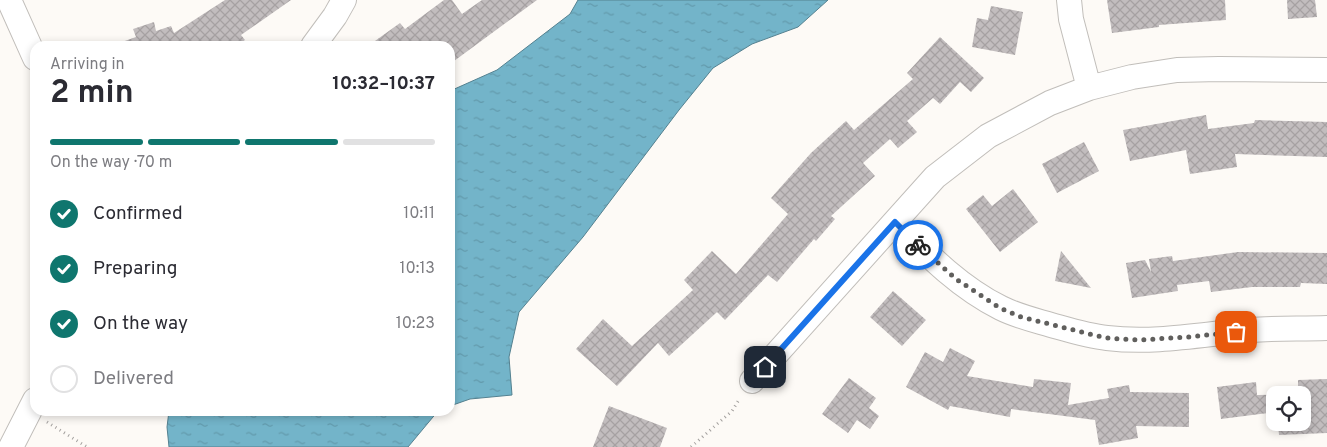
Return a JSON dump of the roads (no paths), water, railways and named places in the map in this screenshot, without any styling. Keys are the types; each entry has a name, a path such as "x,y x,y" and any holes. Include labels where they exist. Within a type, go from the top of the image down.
{"street":[{"path":"9,0 30,47"},
{"path":"317,41 344,0"},
{"path":"1069,0 1071,19 1089,88"},
{"path":"752,382 935,177 988,136 1050,104 1089,88 1132,77 1177,70 1327,70"},
{"path":"895,222 928,255 956,279 1000,308 1021,317 1083,334 1138,340 1252,330 1327,328"},
{"path":"11,447 30,410"}],"water":[{"path":"578,0 828,0 798,27 752,44 713,68 583,237 519,312 509,357 512,395 470,399 455,404 455,89 497,70 570,14"},
{"path":"168,416 434,416 408,447 169,447 167,427"}]}
